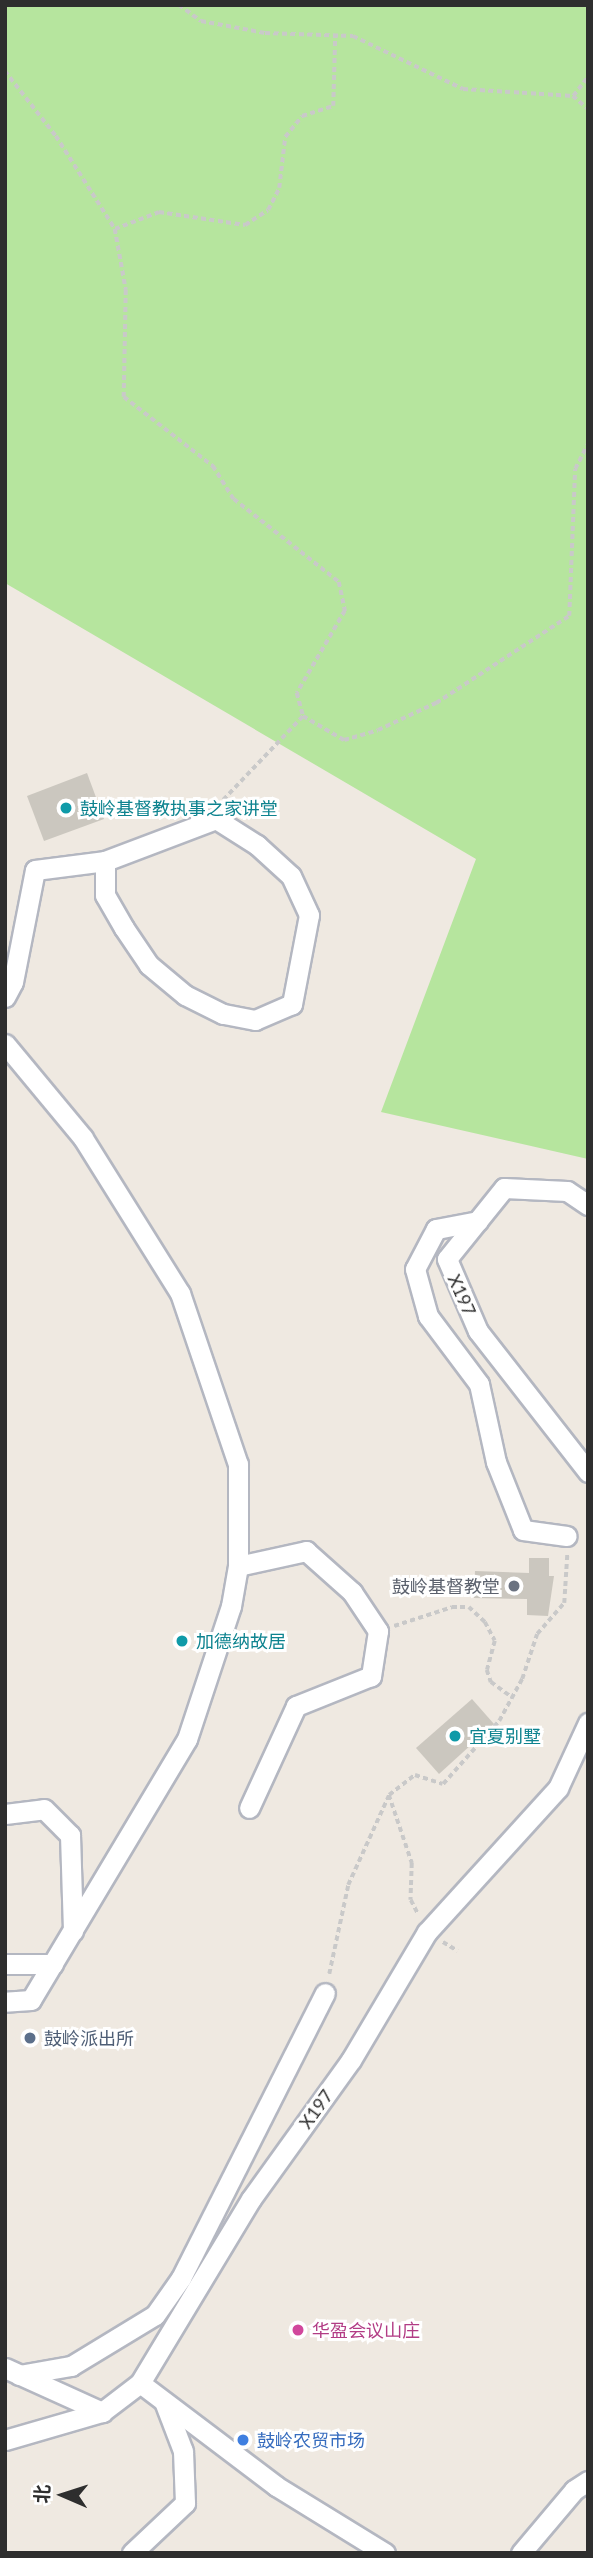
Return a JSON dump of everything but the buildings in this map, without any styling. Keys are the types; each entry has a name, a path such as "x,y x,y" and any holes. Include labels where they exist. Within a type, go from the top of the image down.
{"street":[{"path":"5,997 13,982 35,870 105,862 216,819 257,845 291,876 309,915 292,1003 255,1020 223,1013 186,995 149,965 105,895 105,862"},
{"path":"5,1044 83,1138 180,1293 238,1464 238,1566 231,1606 187,1739 31,2000 5,2002"},
{"name":"X197","path":"588,1205 567,1191 504,1188 447,1259 478,1331 588,1472"},
{"path":"478,1221 436,1229 415,1269 428,1316 479,1384 496,1462 523,1530 567,1536"},
{"path":"238,1566 306,1551 352,1592 378,1631 371,1676 296,1706 249,1808"},
{"name":"X197","path":"5,2440 102,2412 139,2384 251,2200 351,2060 427,1932 558,1788 588,1723"},
{"path":"5,1814 44,1809 70,1835 73,1931"},
{"path":"5,1964 53,1964"},
{"path":"12,2372 71,2366 155,2315 181,2278 325,1993"},
{"path":"171,2332 181,2278"},
{"path":"12,2372 102,2412"},
{"path":"139,2384 276,2486 385,2553"},
{"path":"131,2553 185,2503 183,2451 165,2403"},
{"path":"521,2553 574,2490 588,2481"}],"path":[{"path":"179,5 201,21 265,33 354,36 463,89 573,96 588,109"},
{"path":"115,229 159,212 245,225 268,209 279,188 285,137 302,116 333,106 335,36"},
{"path":"5,71 56,136 115,229 126,290 124,397 213,466 234,499 339,582 345,611 298,693 303,716 344,740 377,730 436,703 569,616 575,470 588,443"},
{"path":"573,96 588,77"},
{"path":"216,819 221,802 303,716"},
{"path":"325,1993 348,1885 389,1795 415,1775 443,1783 499,1721 512,1697 537,1634 564,1603 567,1536"},
{"path":"378,1631 452,1606 469,1607 485,1622 495,1641 487,1670 491,1682 512,1697"},
{"path":"389,1795 412,1863 411,1900 427,1932 458,1951"}],"green space":[{"path":"5,5 588,5 588,1159 381,1112 476,859 5,583"}],"place":[{"name":"鼓岭基督教执事之家讲堂","path":"66,808"},
{"name":"鼓岭基督教堂","path":"514,1586"},
{"name":"加德纳故居","path":"182,1641"},
{"name":"宜夏别墅","path":"455,1736"},
{"name":"鼓岭派出所","path":"30,2038"},
{"name":"华盈会议山庄","path":"298,2330"},
{"name":"鼓岭农贸市场","path":"243,2440"}]}
